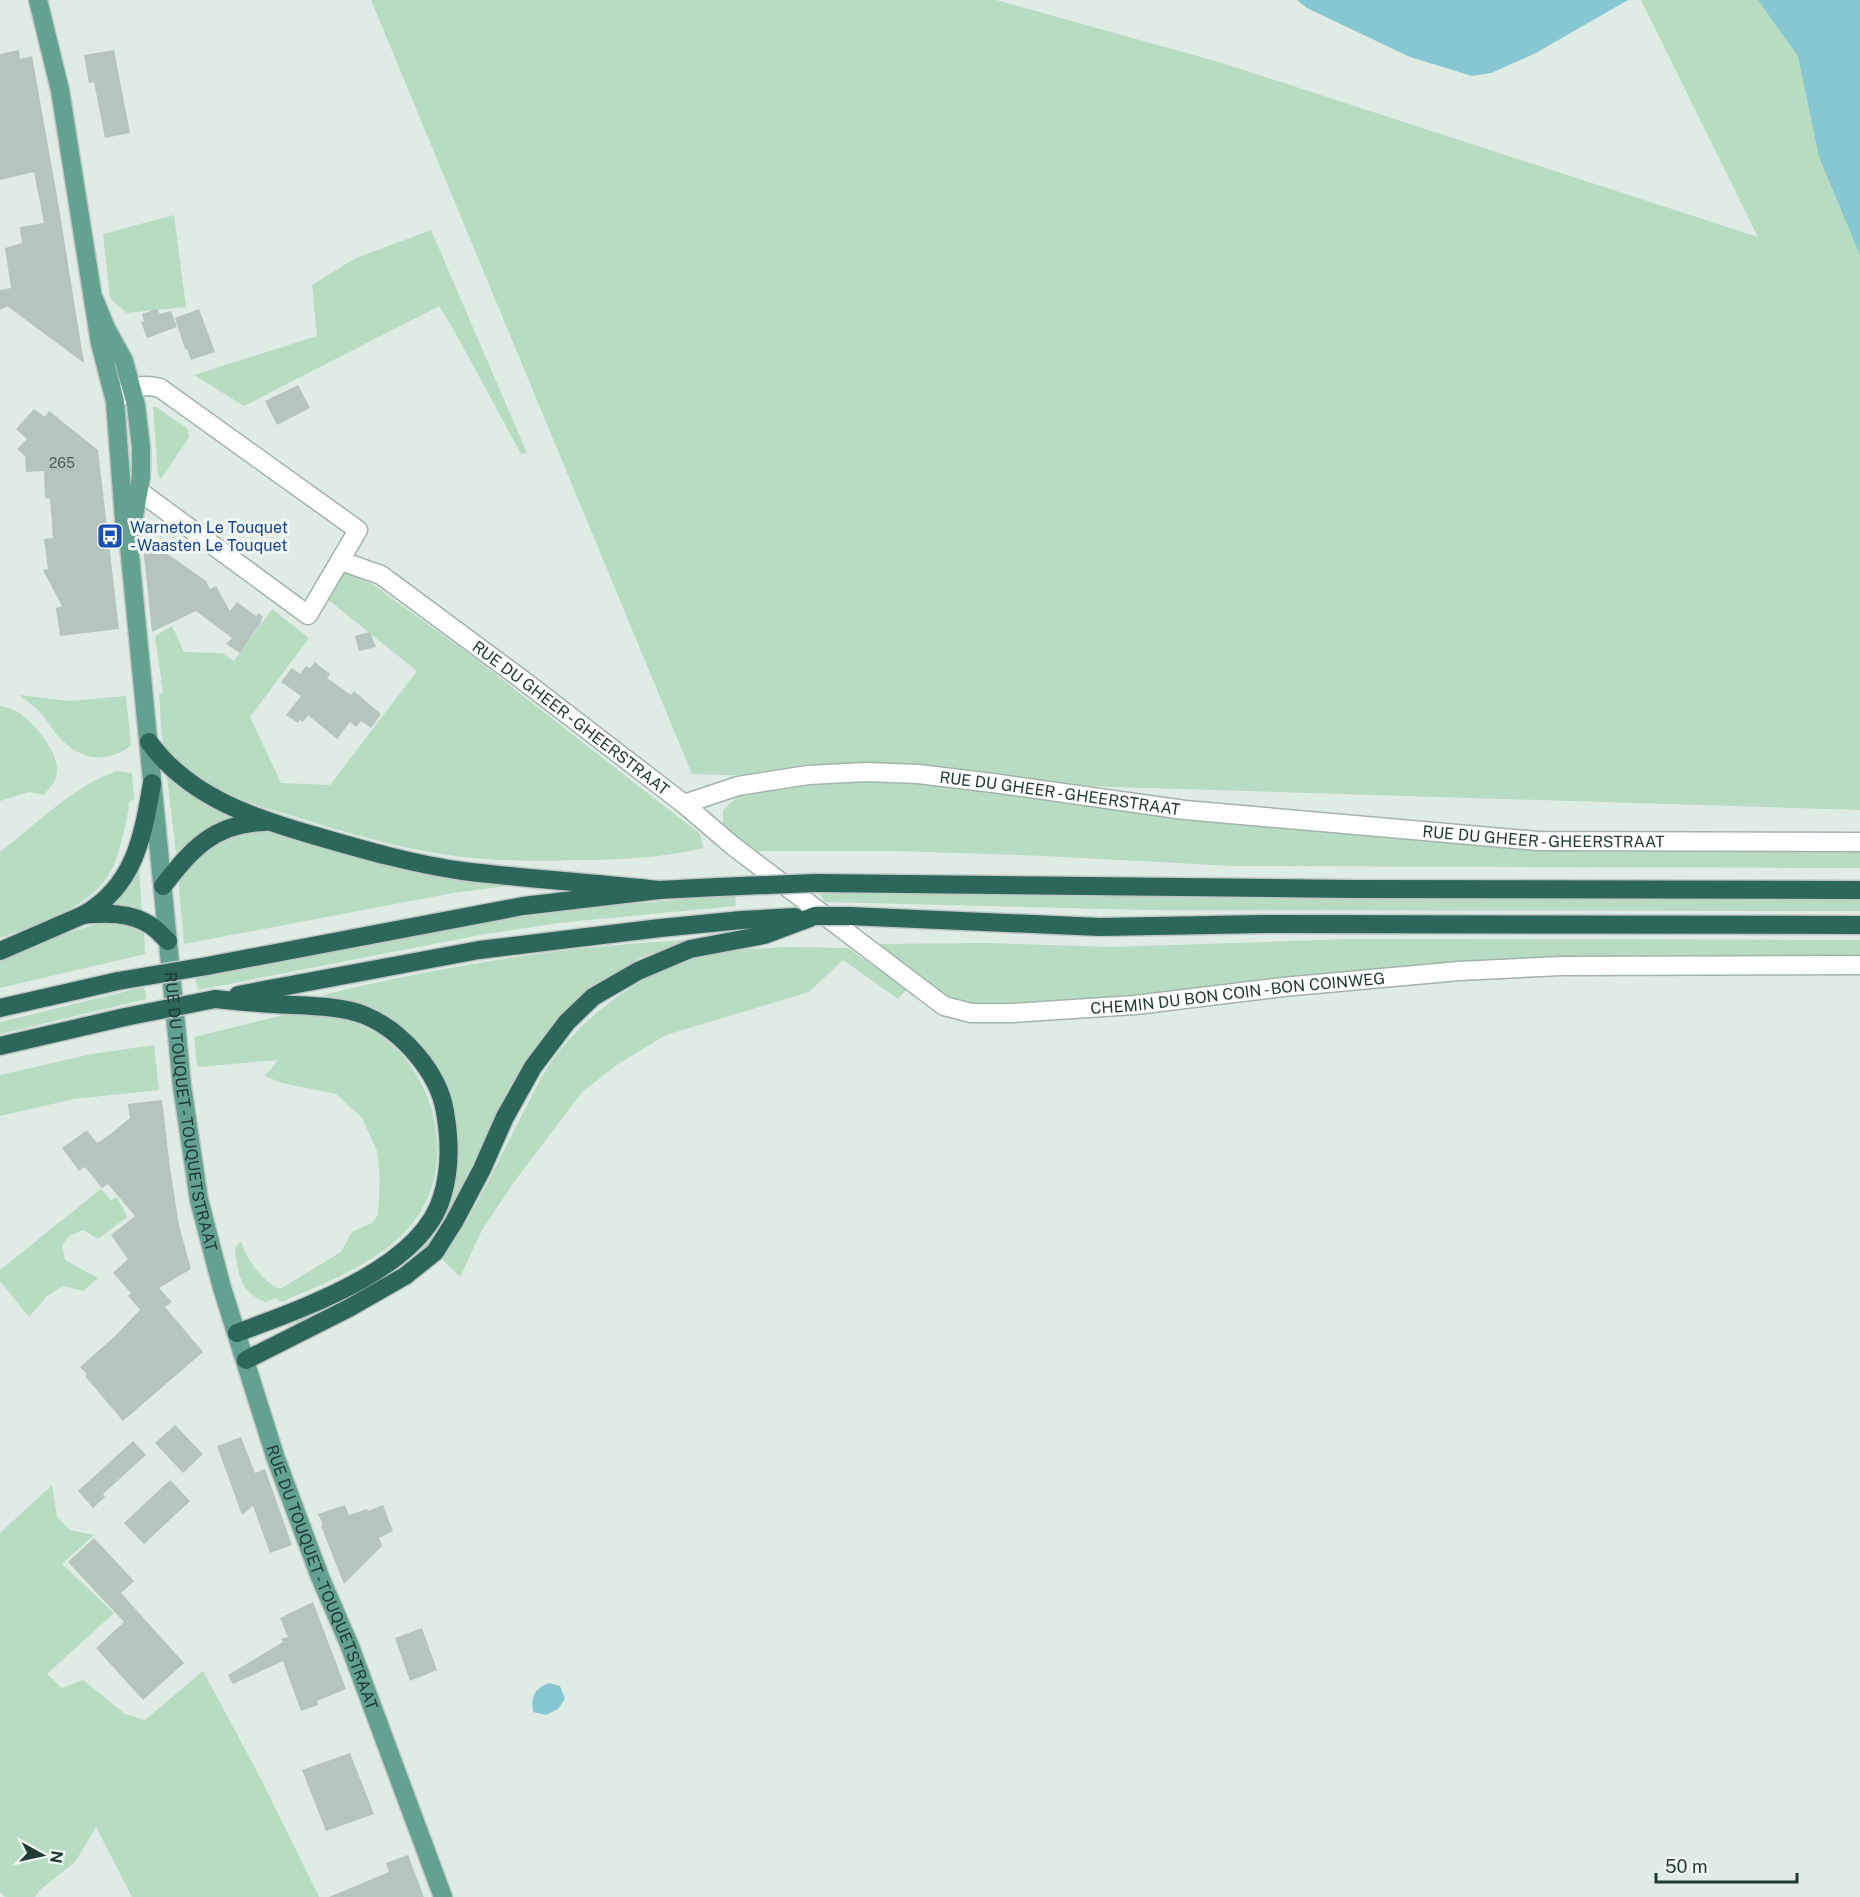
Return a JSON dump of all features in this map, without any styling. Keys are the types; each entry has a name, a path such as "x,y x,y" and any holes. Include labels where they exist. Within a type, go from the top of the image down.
{"highway":[{"path":"149,742 171,769 193,786 221,802 270,822 377,854 462,870 659,890"},
{"path":"0,951 84,915 118,885 137,854 152,783"},
{"path":"163,886 183,860 209,837 232,826 270,822"},
{"path":"0,1008 118,981 523,906 659,890 815,883 1352,890 1860,890"},
{"path":"84,915 107,913 129,916 150,924 168,941"},
{"path":"246,1360 358,1303 405,1276 435,1252 482,1169 505,1117 532,1067 567,1022 593,997 638,971 690,949 764,935 815,916"},
{"path":"0,1046 124,1017 479,951 742,920 849,916 1100,927 1264,924 1860,925"},
{"path":"215,999 321,1006 364,1015 401,1038 426,1066 443,1100 450,1137 449,1168 442,1199 428,1224 406,1250 353,1284 294,1312 237,1333"}],"main road":[{"name":"RUE DU TOUQUET - TOUQUETSTRAAT","path":"38,0 60,90 100,343 115,401 182,1086 199,1200 222,1288 275,1456 320,1577 350,1644 443,1897"},
{"name":"RUE DU TOUQUET - TOUQUETSTRAAT","path":"94,300 124,361 132,387 141,447 139,491 127,537"}],"street":[{"path":"115,401 132,387 160,388 358,530 308,615 139,491"},
{"name":"RUE DU GHEER - GHEERSTRAAT","path":"341,561 381,575 684,804 738,786 808,775 918,774 1185,810 1538,841 1860,842"},
{"name":"CHEMIN DU BON COIN - BON COINWEG","path":"684,804 733,846 944,1006 971,1013 1013,1013 1135,1005 1283,987 1459,970 1561,966 1860,965"}],"green space":[{"path":"371,0 996,0 1222,63 1758,237 1641,0 1860,0 1860,810 923,781 1414,838 1590,852 1860,850 1860,868 1233,866 897,851 749,851 723,825 723,810 738,796 765,788 844,779 692,774"},
{"path":"174,215 186,307 126,313 110,298 103,234"},
{"path":"431,230 527,453 521,454 439,306 244,406 194,375 317,336 312,285 354,259"},
{"path":"153,407 188,429 189,437 161,479 158,475"},
{"path":"344,571 372,584 476,659 700,834 703,848 624,859 531,861 461,857 360,836 254,804 219,791 188,773 175,761 164,744 159,694 163,693 155,636 172,626 184,652 222,653 234,661 272,609 309,638 250,717 281,783 330,785 417,671 326,598"},
{"path":"19,695 69,701 126,696 131,746 105,757 80,753 64,742 37,709"},
{"path":"0,706 14,710 28,720 42,736 53,754 57,774 53,784 44,795 29,792 0,801"},
{"path":"117,771 132,773 134,799 129,802 117,857 106,880 81,903 65,912 0,938 0,852 71,796 101,777"},
{"path":"167,777 193,797 231,814 231,819 201,833 176,853"},
{"path":"254,828 538,882 453,893 184,944 178,876 212,842"},
{"path":"139,867 142,914 108,906"},
{"path":"817,890 1860,898 1860,911 1147,910 825,902"},
{"path":"735,895 736,906 558,923 480,935 198,990 195,978 427,931 560,910"},
{"path":"103,922 124,925 144,934 145,954 0,988 0,959"},
{"path":"1350,939 1860,940 1860,960 1590,958 1408,966 1147,996 973,1007 933,989 876,944 986,943 1113,947"},
{"path":"689,940 639,958 585,993 545,1035 525,1063 447,1216 427,1246 393,1276 297,1325 295,1320 373,1280 442,1209 447,1094 359,1005 323,995 413,975 504,959 597,947"},
{"path":"784,947 848,948 907,989 898,999 843,960 809,992 666,1035 618,1064 582,1092 514,1182 482,1230 460,1277 442,1259 475,1206 547,1068 561,1049 597,1012 641,982 688,960 729,951"},
{"path":"144,987 147,999 0,1034 0,1022"},
{"path":"288,1014 323,1016 355,1023 376,1033 398,1051 416,1074 428,1099 436,1127 437,1155 433,1183 422,1209 405,1232 392,1244 363,1264 331,1280 282,1302 275,1298 266,1302 251,1294 242,1281 235,1248 241,1241 256,1269 267,1281 280,1289 341,1252 352,1232 372,1223 378,1215 380,1177 377,1151 362,1118 336,1094 282,1083 265,1076 278,1060 197,1067 194,1037"},
{"path":"154,1045 159,1090 74,1099 0,1116 0,1075 92,1054"},
{"path":"101,1189 111,1200 117,1197 127,1217 98,1239 83,1230 69,1236 62,1246 65,1260 98,1278 83,1291 63,1286 47,1296 29,1317 0,1281 0,1270"},
{"path":"52,1485 57,1517 70,1530 94,1535 62,1564 114,1613 47,1674 62,1688 83,1680 125,1714 145,1720 203,1671 262,1781 319,1897 132,1897 96,1827 75,1862 40,1890 35,1897 5,1897 0,1892 0,1533"}],"water":[{"path":"1297,0 1628,0 1534,54 1491,73 1472,76 1410,57 1307,8"},
{"path":"1758,0 1860,0 1860,255 1819,157 1798,56"},
{"path":"549,1683 560,1686 565,1699 558,1709 546,1715 533,1712 535,1694"}],"building":[{"path":"19,50 20,59 32,56 84,363 7,306 0,310 0,290 11,288 5,248 22,243 20,227 44,223 34,172 0,180 0,54"},
{"path":"114,50 130,133 105,138 94,82 89,83 84,55"},
{"path":"157,309 160,314 171,311 177,327 147,338 141,322 144,321 142,314"},
{"path":"199,309 215,352 191,360 175,318"},
{"path":"298,385 310,408 277,425 265,401"},
{"path":"34,409 45,417 49,411 98,450 119,629 60,636 56,608 62,606 43,570 48,569 44,539 53,538 50,499 45,498 44,471 26,472 25,456 17,449 27,439 16,429"},
{"path":"142,536 206,581 210,589 216,586 230,611 237,602 256,616 259,613 263,617 240,653 226,644 232,638 196,611 152,632"},
{"path":"370,632 376,647 359,651 355,636"},
{"path":"315,662 330,674 327,678 351,695 354,691 381,714 371,728 361,721 356,727 350,722 337,739 308,715 303,722 300,720 298,723 286,715 301,696 281,682 292,668 300,674 306,666 310,668"},
{"path":"162,1100 179,1225 191,1269 159,1288 172,1302 165,1307 203,1352 123,1421 80,1367 140,1310 128,1296 131,1293 113,1273 128,1259 111,1235 135,1216 108,1184 102,1188 85,1167 79,1171 62,1148 87,1130 97,1143 108,1136 130,1118 128,1104"},
{"path":"175,1425 203,1454 183,1473 155,1443"},
{"path":"241,1437 255,1473 265,1469 292,1545 270,1553 253,1506 242,1515 217,1446"},
{"path":"133,1441 146,1455 103,1494 105,1497 93,1508 78,1491"},
{"path":"170,1480 190,1501 144,1544 124,1523"},
{"path":"345,1505 349,1515 383,1505 393,1531 379,1538 382,1546 344,1584 318,1514"},
{"path":"94,1538 134,1581 121,1593 184,1663 143,1700 96,1648 124,1622 68,1562"},
{"path":"313,1602 346,1689 317,1701 318,1705 301,1711 283,1661 233,1684 228,1675 283,1642 281,1639 288,1637 280,1618"},
{"path":"422,1628 437,1670 410,1681 395,1638"},
{"path":"350,1753 374,1814 326,1831 302,1770"},
{"path":"408,1855 424,1897 329,1897 389,1872 386,1863"}],"place":[{"name":"Warneton Le Touquet - Waasten Le Touquet","path":"110,536"}]}
